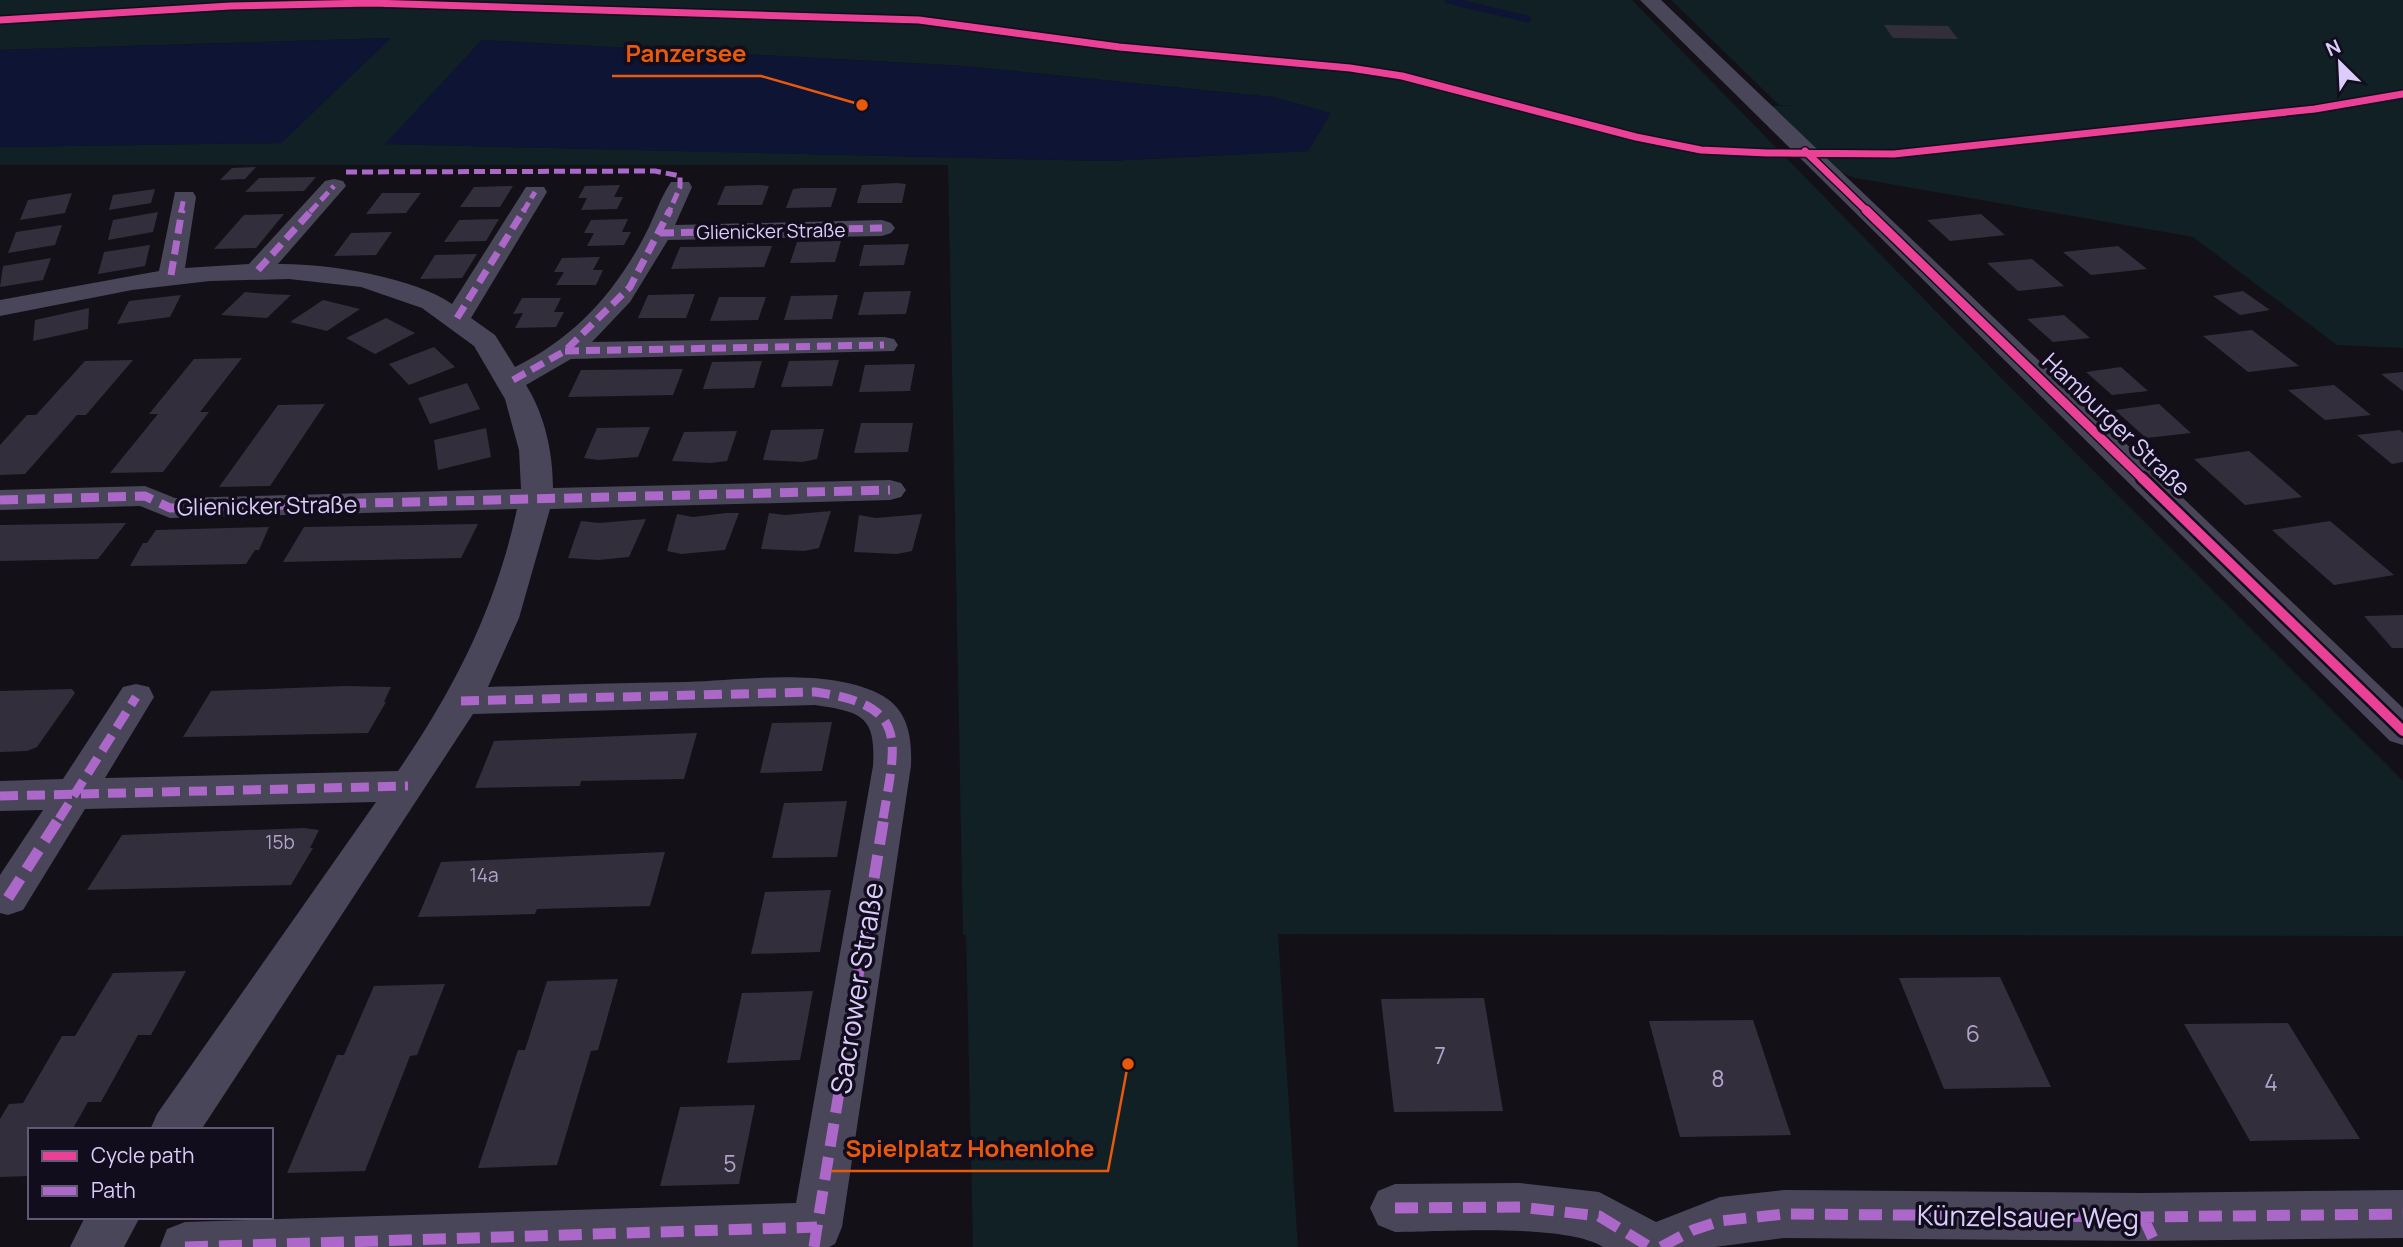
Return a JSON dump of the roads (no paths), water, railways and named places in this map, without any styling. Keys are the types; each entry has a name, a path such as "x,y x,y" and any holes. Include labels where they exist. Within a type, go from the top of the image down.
{"street":[{"name":"Hamburger Straße","path":"1650,0 2403,731"},
{"path":"258,270 334,186"},
{"name":"Glienicker Straße","path":"513,380 565,351 630,287 660,233 680,187"},
{"path":"457,318 535,192"},
{"path":"171,275 184,197"},
{"name":"Glienicker Straße","path":"660,233 882,228"},
{"path":"0,308 62,293 171,275 258,270 326,274 375,282 419,297 457,318 484,340 513,380 535,443 536,500 502,617 461,701 408,786 175,1128"},
{"name":"Glienicker Straße","path":"565,351 884,345"},
{"name":"Glienicker Straße","path":"0,499 145,496 170,508 890,490"},
{"name":"Sacrower Straße","path":"185,1247 815,1237 892,766 893,734 879,710 850,697 815,692 461,701"},
{"path":"8,898 136,697"},
{"path":"0,796 408,786"},
{"path":"1395,1208 1520,1208 1599,1216 1650,1247"},
{"name":"Künzelsauer Weg","path":"1661,1247 1694,1227 1726,1218 1784,1214 2150,1232 2403,1214"},
{"path":"95,1247 114,1219"}],"water":[{"path":"391,38 281,143 0,147 0,50"},
{"path":"482,40 964,66 1273,97 1331,113 1308,151 1106,161 385,144"}],"waterway":[{"path":"1448,0 1527,19"}],"place":[{"name":"Panzersee","path":"862,105"},
{"name":"Spielplatz Hohenlohe","path":"1128,1064"}]}
